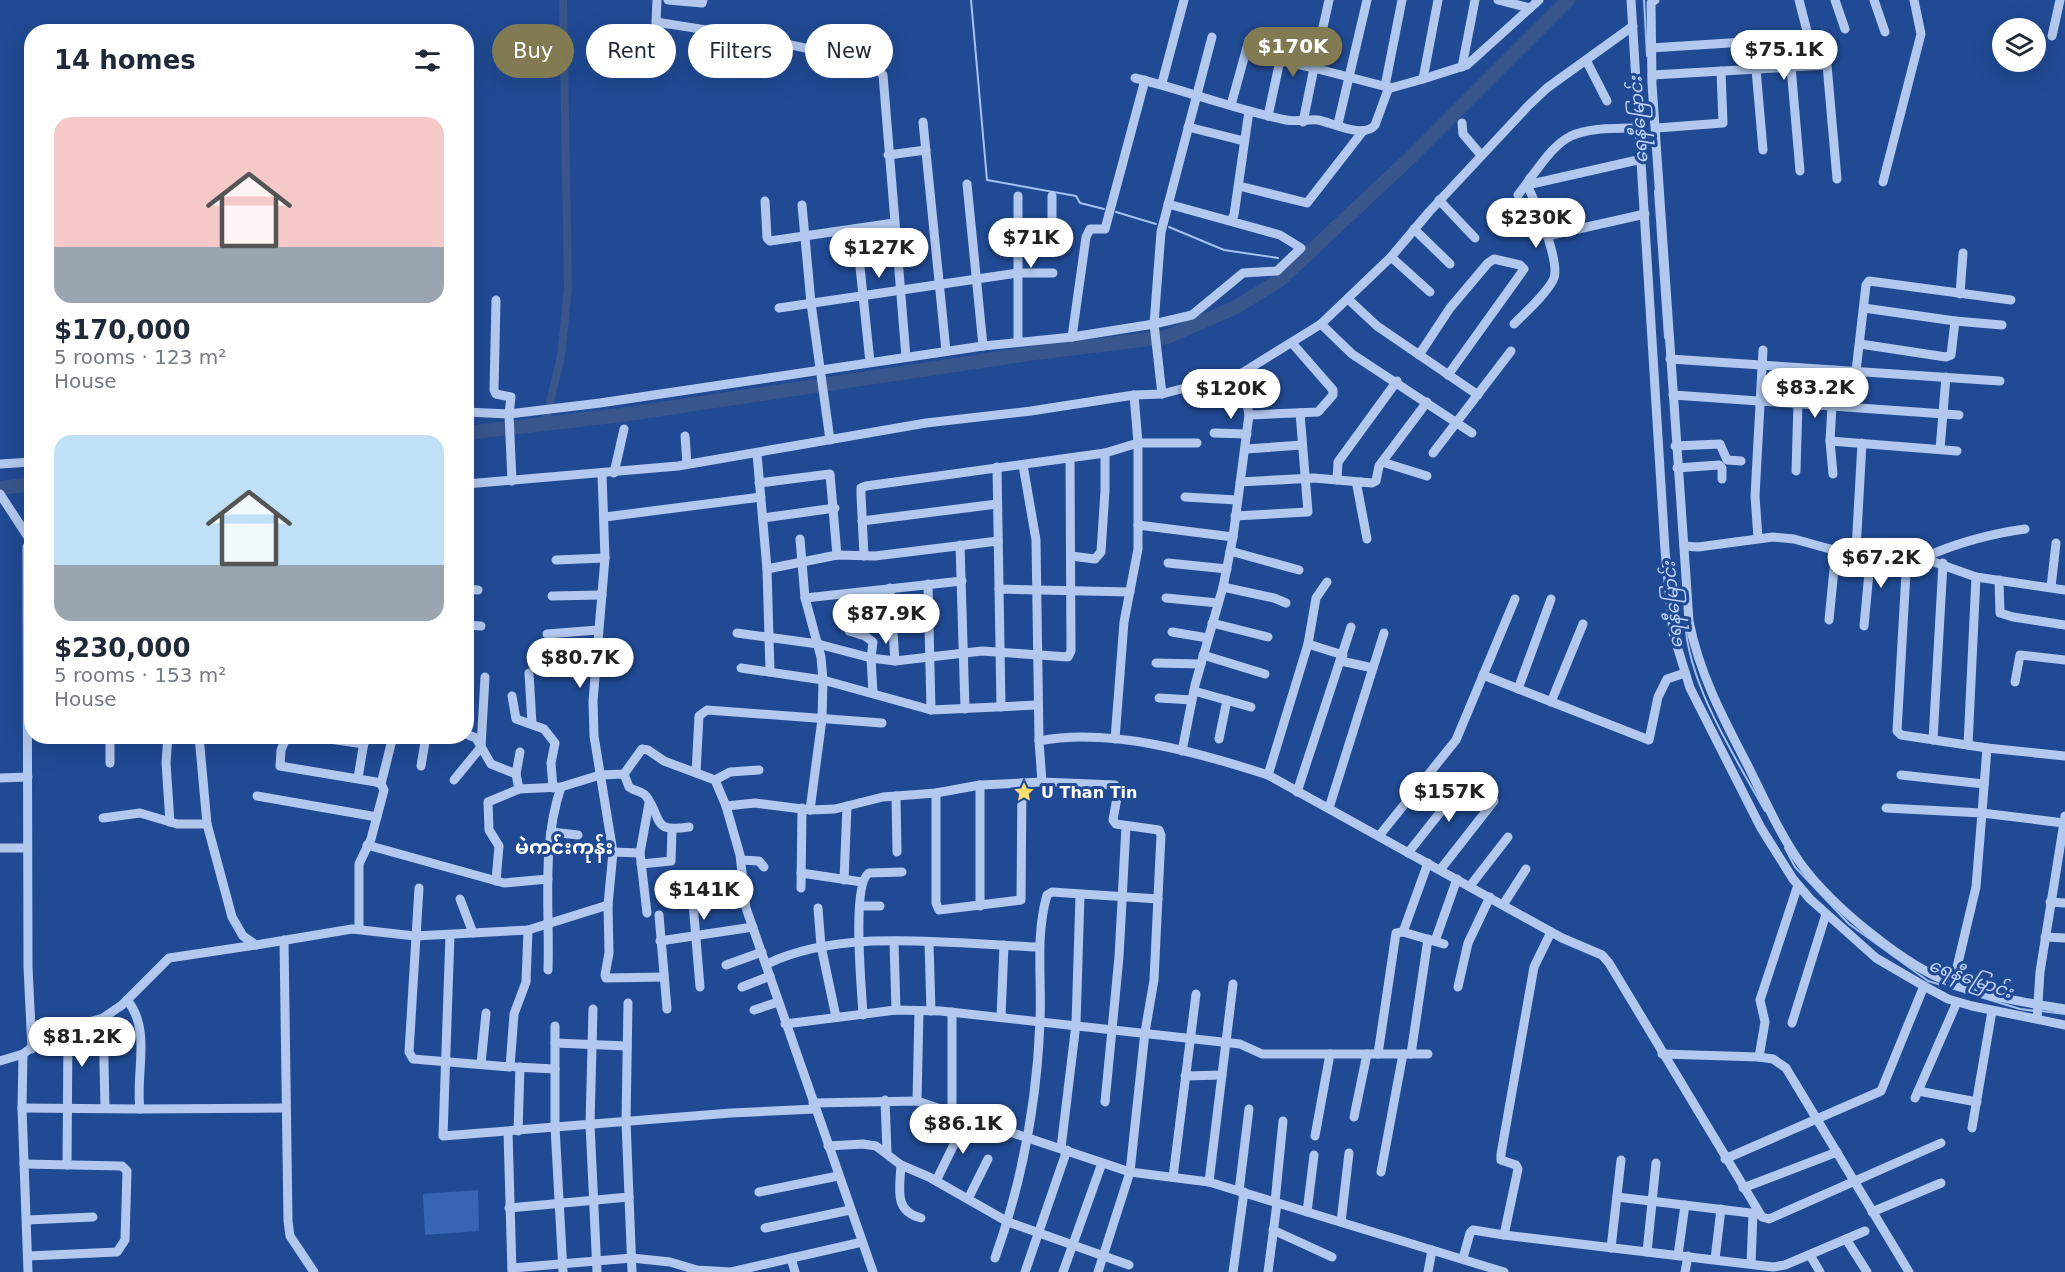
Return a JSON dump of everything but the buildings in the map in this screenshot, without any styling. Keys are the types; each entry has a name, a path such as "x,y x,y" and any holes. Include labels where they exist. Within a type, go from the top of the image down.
{"street":[{"path":"657,0 656,22 797,46 879,69 883,75 906,357"},
{"path":"668,0 702,3 703,0"},
{"path":"1162,83 1184,0"},
{"path":"1303,122 1329,0"},
{"path":"1338,124 1366,0"},
{"path":"1239,186 1307,203 1363,131 1375,125 1387,87 1402,0"},
{"path":"1423,80 1438,0"},
{"path":"1462,67 1475,0"},
{"path":"1498,0 1530,8"},
{"path":"1268,116 1280,62 1314,68 1387,87 1423,80 1470,63 1539,0"},
{"path":"1631,0 1667,574 1673,633 1685,673 1764,831 1798,885 1826,914 1876,958 1923,986 1957,1002 2065,1025"},
{"path":"1651,48 1810,43 1799,0"},
{"path":"1835,0 1845,29"},
{"path":"1874,0 1885,32"},
{"path":"1883,182 1921,34 1914,0"},
{"path":"2052,36 2061,18 2060,0"},
{"path":"1653,1 1650,17 1652,75 1675,446 1694,646 1706,682 1774,821 1802,865 1829,896 1902,956 1953,984 2065,1009"},
{"path":"474,483 614,473 687,464 756,454 926,423 1031,411 1134,394 1162,394 1242,373 1321,324 1391,257 1439,200 1547,88 1586,60 1633,21 1650,17"},
{"path":"1162,394 1154,324 1161,232 1212,37"},
{"path":"1231,105 1249,40"},
{"path":"1586,60 1607,101"},
{"path":"1652,75 1827,65 1837,179"},
{"path":"1791,67 1800,171"},
{"path":"1756,69 1763,150"},
{"path":"1657,128 1723,123 1721,71"},
{"path":"1071,337 1086,237 1090,229 1105,230 1140,79 1162,83 1268,116 1303,122 1316,120 1363,131"},
{"path":"1231,220 1239,186 1249,111"},
{"path":"923,122 946,351"},
{"path":"1462,123 1462,134 1481,155"},
{"path":"1188,127 1244,141"},
{"path":"1518,195 1550,151 1566,136 1595,128 1640,128"},
{"path":"888,155 926,150"},
{"path":"1529,181 1642,159"},
{"path":"1514,324 1553,279 1555,272 1547,236 1529,181"},
{"path":"967,184 983,346"},
{"path":"1018,196 1018,342"},
{"path":"1018,237 1057,238 1052,196"},
{"path":"1439,200 1475,237"},
{"path":"765,201 768,240 805,237 894,223"},
{"path":"474,412 509,414 946,351 1071,337 1154,324 1192,315 1243,273 1277,271 1301,248 1280,235 1168,204"},
{"path":"802,205 811,303 830,440"},
{"path":"1547,236 1645,214"},
{"path":"856,229 870,362"},
{"path":"1414,229 1450,264"},
{"path":"1960,294 1963,254"},
{"path":"1391,257 1430,292"},
{"path":"1419,355 1450,308 1488,263 1494,260 1520,265 1524,269 1448,375"},
{"path":"779,308 976,278 1018,273 1053,273"},
{"path":"1856,372 1869,281 2011,300"},
{"path":"1348,299 1377,326 1478,395"},
{"path":"496,300 494,390 496,394 511,397 509,414 512,480"},
{"path":"1864,308 2002,326"},
{"path":"1860,344 1949,357 1955,321"},
{"path":"1321,324 1352,354 1397,381 1472,433"},
{"path":"1249,415 1321,412 1334,393 1292,343"},
{"path":"1758,538 1755,496 1762,402 1763,350"},
{"path":"1433,453 1511,351"},
{"path":"1670,359 2000,381"},
{"path":"1796,471 1799,368"},
{"path":"1833,474 1830,441 1834,370"},
{"path":"1182,751 1192,695 1223,587 1233,537 1236,500 1246,449 1249,415 1242,373"},
{"path":"1940,449 1946,377"},
{"path":"1337,480 1338,462 1397,381"},
{"path":"1115,739 1119,663 1138,549 1138,443 1134,394"},
{"path":"1672,395 1959,414"},
{"path":"1240,482 1312,478 1376,481 1382,462 1426,402"},
{"path":"1235,516 1308,512 1312,478 1302,445 1300,413"},
{"path":"614,473 624,429"},
{"path":"1214,433 1247,434"},
{"path":"685,435 687,464"},
{"path":"1830,441 1957,451"},
{"path":"864,556 861,488 866,486 997,466 1023,465 1105,453 1138,443 1197,443"},
{"path":"1856,550 1862,443"},
{"path":"1675,446 1720,444 1727,459 1740,461"},
{"path":"1246,449 1302,445"},
{"path":"1071,556 1095,559 1101,552 1106,491 1105,453"},
{"path":"756,454 763,518 770,672"},
{"path":"737,633 818,644 871,658 895,661 964,653 1000,652 1065,658 1070,656 1070,458"},
{"path":"0,464 24,462"},
{"path":"1382,462 1427,476"},
{"path":"1023,465 1035,540 1037,705 1042,782"},
{"path":"1677,468 1719,465 1722,468 1722,479"},
{"path":"997,466 1001,706"},
{"path":"602,474 605,558 593,701 600,775 613,852 608,905 609,952 605,977 664,976"},
{"path":"759,483 830,474 837,555"},
{"path":"1361,482 1357,486 1367,539"},
{"path":"0,494 24,530"},
{"path":"605,517 761,497"},
{"path":"1185,497 1236,500"},
{"path":"862,521 997,504"},
{"path":"763,518 834,508"},
{"path":"1138,525 1233,537"},
{"path":"1923,558 1944,549 1979,540 1988,534 2025,530"},
{"path":"1684,546 1698,548 1758,538 1794,539 1836,549 1923,558 1976,577 2065,590"},
{"path":"800,540 805,598 818,644 823,680 822,719 806,809 801,888"},
{"path":"766,569 837,555 864,556 998,541"},
{"path":"2051,588 2056,543"},
{"path":"960,545 965,709"},
{"path":"1829,620 1836,549"},
{"path":"1230,551 1299,570"},
{"path":"1864,626 1871,551"},
{"path":"1907,555 1897,731 1901,735 1933,740 2065,756"},
{"path":"556,560 605,558"},
{"path":"1168,563 1227,569"},
{"path":"1933,740 1942,563"},
{"path":"1968,745 1976,577"},
{"path":"1999,580 2000,612 2013,617 2065,625"},
{"path":"805,598 962,581"},
{"path":"1268,775 1308,644 1316,598 1327,582"},
{"path":"928,584 931,710"},
{"path":"1223,587 1274,598 1286,603"},
{"path":"890,588 895,661"},
{"path":"999,589 1130,592"},
{"path":"474,590 478,590"},
{"path":"552,596 602,595"},
{"path":"1166,598 1218,603"},
{"path":"1378,836 1456,740 1515,599"},
{"path":"1518,689 1551,599"},
{"path":"1212,623 1268,637"},
{"path":"1551,702 1583,624"},
{"path":"474,626 481,626"},
{"path":"1297,792 1351,627"},
{"path":"547,634 598,630"},
{"path":"849,631 871,638 873,642 871,658 873,693"},
{"path":"1172,632 1208,638"},
{"path":"1329,808 1384,633"},
{"path":"1308,644 1373,668"},
{"path":"2015,682 2020,655 2065,660"},
{"path":"1156,663 1202,660 1265,674"},
{"path":"741,668 823,680 931,710 1037,705"},
{"path":"529,673 532,724"},
{"path":"1483,675 1649,740 1658,697 1667,679 1685,673"},
{"path":"454,780 481,747 485,677"},
{"path":"1160,698 1192,695 1227,700 1251,707"},
{"path":"512,696 516,719 544,729 555,743 551,763 557,788 550,832 548,970"},
{"path":"1219,739 1227,700"},
{"path":"691,771 699,717 707,710 882,723"},
{"path":"1039,741 1061,736 1115,739 1182,751 1268,775 1551,932 1602,955 1743,1188 1756,1214 1750,1264"},
{"path":"474,737 492,764 516,774"},
{"path":"29,744 28,967 32,1048"},
{"path":"110,744 110,762"},
{"path":"167,744 166,763 170,822"},
{"path":"200,744 207,824 232,917 243,936 256,945"},
{"path":"284,744 280,766 358,778 381,784"},
{"path":"358,778 364,744"},
{"path":"359,929 359,864 377,817 384,790 381,784 391,744"},
{"path":"422,766 425,744"},
{"path":"1953,984 1976,887 1987,748"},
{"path":"624,774 642,749 715,780 726,806 741,860 746,908 873,1272"},
{"path":"519,789 516,774 520,752"},
{"path":"715,780 730,772 759,770"},
{"path":"496,881 499,846 489,830 487,805 489,801 519,789 557,788 600,775 624,774"},
{"path":"624,774 629,787 643,793 659,823 672,830 689,827"},
{"path":"1901,775 1984,784"},
{"path":"0,778 28,777"},
{"path":"1408,853 1468,777"},
{"path":"726,806 755,803 806,809 847,806 896,796 936,793 980,785 1042,782 1115,785 1117,798 1113,820 1116,824 1159,830 1161,835 1154,980 1145,1032 1130,1172 1098,1272"},
{"path":"936,793 937,908 939,910 980,906 1021,900 1022,783"},
{"path":"980,785 980,906"},
{"path":"257,796 377,817"},
{"path":"896,796 897,852"},
{"path":"1440,870 1494,801"},
{"path":"647,913 640,853 649,803"},
{"path":"844,880 847,806"},
{"path":"1886,808 1982,813 2064,826 2061,865 2050,902 2045,937 2037,1018"},
{"path":"103,818 140,813 170,822 207,824"},
{"path":"1764,831 1774,821"},
{"path":"1105,1102 1113,1029 1126,826"},
{"path":"641,864 671,861 672,830"},
{"path":"550,832 578,835"},
{"path":"1470,886 1508,837"},
{"path":"367,845 496,881 521,883 548,879"},
{"path":"0,848 27,848"},
{"path":"613,852 640,853"},
{"path":"741,860 759,861 764,867"},
{"path":"1403,932 1428,863"},
{"path":"1503,905 1526,870"},
{"path":"863,1014 859,941 862,882 869,873 902,872"},
{"path":"801,873 862,882"},
{"path":"1381,1172 1435,942 1457,879"},
{"path":"1759,1057 1765,1022 1760,1000 1798,885"},
{"path":"418,888 409,1052 413,1059 555,1069"},
{"path":"995,1258 1008,1222 1028,1139 1040,1021 1040,926 1047,894 1052,892 1158,899"},
{"path":"1025,1272 1064,1149 1076,1024 1080,895"},
{"path":"1458,987 1468,943 1490,897"},
{"path":"460,899 473,933"},
{"path":"2050,902 2065,903"},
{"path":"693,903 700,987"},
{"path":"0,1061 24,1054 46,1036 103,1018 127,1000 169,958 359,929 415,936 528,930 608,905"},
{"path":"860,906 880,906"},
{"path":"818,908 821,946 836,1017"},
{"path":"1792,1023 1826,914"},
{"path":"659,915 667,1009"},
{"path":"660,941 753,927"},
{"path":"528,930 526,981 514,1014 515,1067 509,1208 512,1270 563,1268 632,1258 670,1262 697,1271 731,1272 862,1242"},
{"path":"1378,1054 1396,933 1403,932 1435,942"},
{"path":"1504,1235 1518,1169 1516,1165 1501,1160 1501,1154 1533,967 1551,932"},
{"path":"450,935 442,1136 885,1100 917,1101 1130,1172 1209,1182 1504,1272"},
{"path":"2045,937 2065,938"},
{"path":"284,940 285,1108 290,1236 314,1272"},
{"path":"766,964 787,955 821,946 859,941 1039,947"},
{"path":"894,942 896,1010"},
{"path":"929,943 931,1011"},
{"path":"1001,1017 1004,945"},
{"path":"726,965 762,952"},
{"path":"742,987 770,976"},
{"path":"1209,1182 1233,984"},
{"path":"1725,1159 1881,1091 1923,986"},
{"path":"1173,1177 1196,994"},
{"path":"127,1000 134,1008 140,1024 140,1109"},
{"path":"754,1010 778,1002"},
{"path":"1957,1002 1917,1095 1977,1102"},
{"path":"628,1003 626,1121 632,1272"},
{"path":"593,1009 590,1124 597,1272"},
{"path":"785,1024 896,1010 931,1011 1145,1032 1246,1046 1262,1054 1428,1054"},
{"path":"917,1101 919,1011"},
{"path":"1972,1128 1992,1011"},
{"path":"952,1012 952,1112"},
{"path":"482,1064 486,1013"},
{"path":"103,1018 105,1108"},
{"path":"555,1026 555,1127 563,1268"},
{"path":"67,1165 68,1029"},
{"path":"555,1043 627,1046"},
{"path":"24,1054 22,1108 28,1272"},
{"path":"1315,1136 1330,1054"},
{"path":"1354,1117 1367,1054"},
{"path":"1662,1054 1759,1057 1773,1059 1786,1068 1909,1272"},
{"path":"1185,1076 1222,1075"},
{"path":"885,1100 887,1153"},
{"path":"22,1108 285,1108"},
{"path":"1233,1272 1249,1109"},
{"path":"936,1181 967,1118"},
{"path":"1268,1272 1274,1230 1283,1121"},
{"path":"1617,1197 1756,1214 1769,1219 1941,1143"},
{"path":"828,1146 863,1144 887,1153 902,1165 936,1181 1008,1222 1129,1264"},
{"path":"1743,1188 1837,1152"},
{"path":"1341,1222 1349,1153"},
{"path":"1307,1212 1314,1155"},
{"path":"968,1199 988,1159"},
{"path":"1611,1248 1621,1160"},
{"path":"1063,1272 1102,1162"},
{"path":"1647,1252 1656,1163"},
{"path":"24,1164 125,1168 128,1171 123,1244 117,1252 28,1256"},
{"path":"902,1165 900,1195 903,1208 907,1214 921,1218"},
{"path":"759,1192 838,1176"},
{"path":"1872,1212 1941,1182"},
{"path":"509,1208 629,1197"},
{"path":"1685,1205 1683,1256 1685,1272"},
{"path":"1715,1259 1721,1209"},
{"path":"765,1228 850,1210"},
{"path":"27,1220 93,1217"},
{"path":"1274,1230 1332,1257"},
{"path":"1463,1258 1470,1233 1473,1230 1780,1267 1864,1231"},
{"path":"1846,1239 1867,1272"},
{"path":"1428,1272 1432,1250"},
{"path":"1810,1255 1820,1272"},
{"path":"791,1258 795,1272"}],"shaded area":[{"path":"478,1190 479,1231 425,1235 423,1194"}],"waterway":[{"path":"550,402 561,357 568,288 563,0"},
{"name":"ရေနီမြောင်း","path":"971,0 987,180 1076,196 1080,203 1104,209"},
{"path":"474,432 622,415 1035,353 1167,337 1236,307 1280,280 1410,158 1568,0"},
{"name":"ရေနီမြောင်း","path":"1644,0 1647,56"},
{"name":"ရေနီမြောင်း","path":"1655,191 1665,338"},
{"name":"ရေနီမြောင်း","path":"1116,212 1156,224"},
{"name":"ရေနီမြောင်း","path":"1169,227 1224,250 1278,258"},
{"path":"545,423 547,416"},
{"path":"0,488 24,485"},
{"name":"ရေနီမြောင်း","path":"1685,622 1688,646 1704,695 1727,743 1765,811"},
{"name":"ရေနီမြောင်း","path":"1785,848 1795,867 1849,924 1928,981 2020,1009 2035,1011"},
{"name":"ရေနီမြောင်း","path":"2041,1011 2065,1014"}],"place":[{"name":"U Than Tin","path":"1024,792"}],"district":[{"name":"မဲကင်းကုန်း","path":"564,847"}]}
